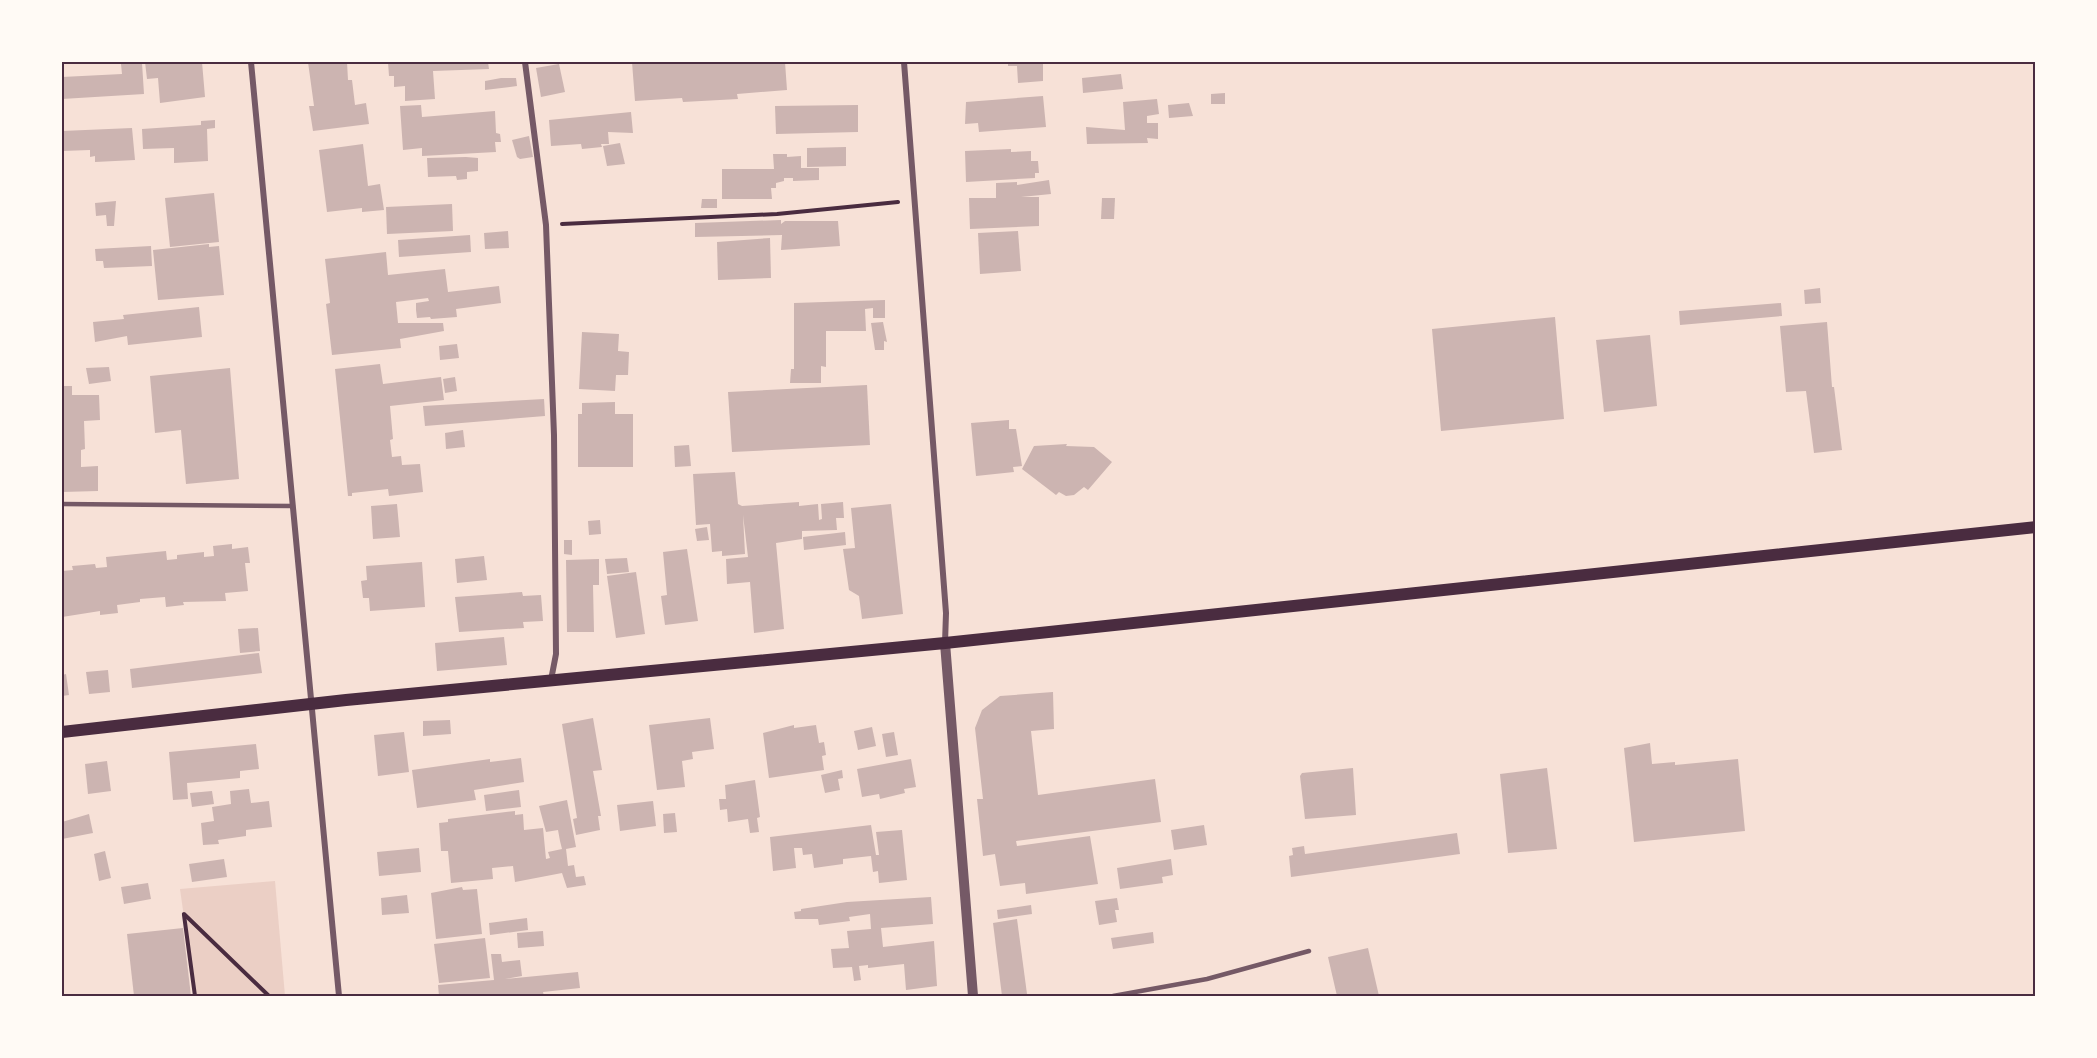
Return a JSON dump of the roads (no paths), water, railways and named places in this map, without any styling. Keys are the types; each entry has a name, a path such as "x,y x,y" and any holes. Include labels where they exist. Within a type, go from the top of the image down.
{"main road":[{"path":"62,732 311,704 945,643 2036,527"}],"street":[{"path":"251,62 339,996"},
{"path":"525,62 546,225 556,654 551,681"},
{"path":"904,62 946,613 945,643 973,996"}],"lane":[{"path":"62,504 293,506"},
{"path":"1113,996 1207,979 1309,951"}]}
